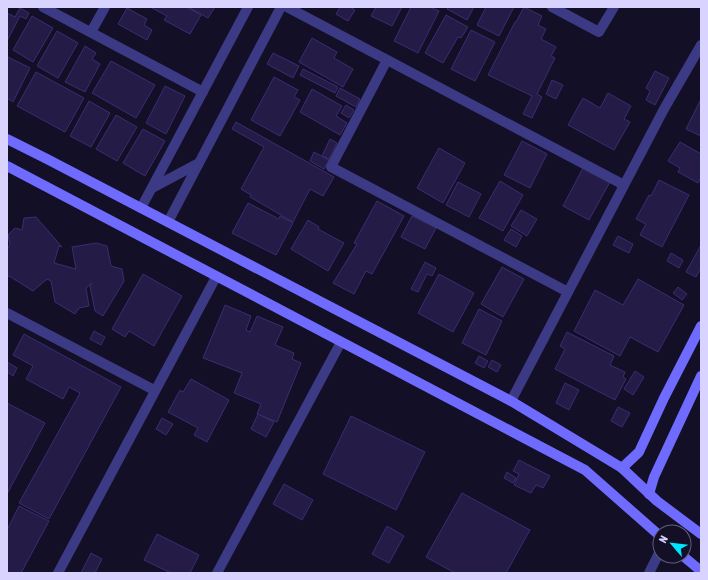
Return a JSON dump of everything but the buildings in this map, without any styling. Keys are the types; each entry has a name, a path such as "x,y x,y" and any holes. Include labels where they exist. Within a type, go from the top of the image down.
{"street":[{"path":"44,7 202,92"},
{"path":"91,32 104,7"},
{"path":"141,208 248,7"},
{"path":"168,222 281,7"},
{"path":"287,7 624,185"},
{"path":"552,7 599,32 614,7"},
{"path":"511,401 664,109 701,45"},
{"path":"387,60 331,168 568,292"},
{"path":"7,139 511,401 622,468 649,494 701,534"},
{"path":"152,188 199,163"},
{"path":"7,166 585,470 652,529"},
{"path":"58,573 216,276"},
{"path":"7,313 154,390"},
{"path":"622,468 639,452 664,398 701,326"},
{"path":"217,573 341,342"},
{"path":"649,494 654,477 701,376"},
{"path":"649,573 654,564"},
{"path":"692,564 701,571"}]}
